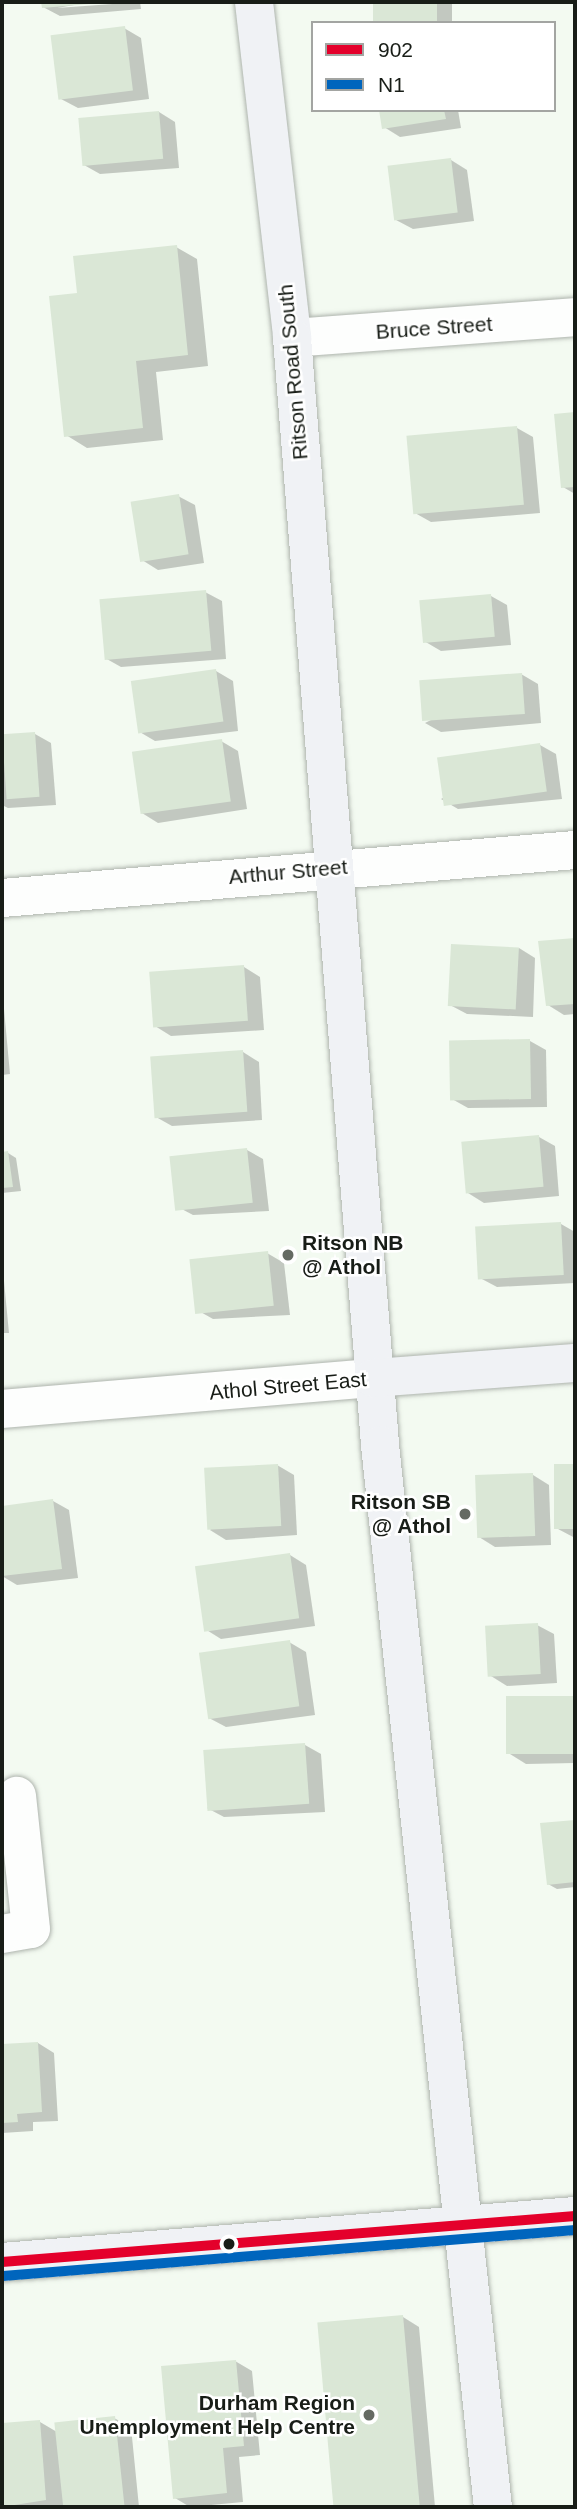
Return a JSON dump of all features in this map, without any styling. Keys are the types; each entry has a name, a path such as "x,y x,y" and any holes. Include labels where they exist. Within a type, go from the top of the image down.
{"main road":[{"name":"Ritson Road South","path":"254,2 292,338 374,1378 423,1885 464,2225 493,2507"},
{"name":"Athol Street East","path":"374,1378 575,1363"},
{"path":"2,2262 575,2217"}],"street":[{"name":"Bruce Street","path":"292,338 575,317"},
{"name":"Arthur Street","path":"2,898 334,868 575,850"},
{"name":"Athol Street East","path":"2,1409 374,1378"},
{"path":"2,1934 31,1929 17,1796"}],"building":[{"path":"41,2 89,2 89,4 42,8"},
{"path":"373,2 437,2 437,21 373,21"},
{"path":"125,26 133,91 58,100 51,35"},
{"path":"159,111 163,159 82,166 78,118"},
{"path":"379,112 444,112 446,119 382,129"},
{"path":"451,158 458,213 394,220 387,166"},
{"path":"177,245 188,355 136,361 143,428 64,437 49,296 77,293 73,256"},
{"path":"575,412 575,487 561,488 554,414"},
{"path":"517,426 524,505 413,514 406,436"},
{"path":"179,494 189,554 140,562 131,502"},
{"path":"206,590 211,651 105,660 99,599"},
{"path":"491,594 495,637 423,643 419,600"},
{"path":"216,669 223,721 138,733 131,681"},
{"path":"522,673 525,714 422,721 419,680"},
{"path":"35,732 40,797 7,799 2,734"},
{"path":"222,739 231,801 141,814 132,752"},
{"path":"540,743 547,792 444,806 437,757"},
{"path":"575,938 575,1004 546,1006 538,941"},
{"path":"451,944 519,948 516,1009 448,1006"},
{"path":"244,965 248,1021 153,1027 149,972"},
{"path":"530,1039 531,1099 450,1100 449,1040"},
{"path":"243,1050 247,1112 155,1118 150,1056"},
{"path":"539,1135 544,1187 466,1194 461,1142"},
{"path":"247,1148 253,1203 175,1211 169,1156"},
{"path":"8,1151 13,1187 2,1188 2,1152"},
{"path":"561,1222 564,1275 478,1279 475,1227"},
{"path":"268,1251 274,1306 195,1314 189,1259"},
{"path":"278,1464 281,1526 207,1530 204,1468"},
{"path":"554,1464 575,1464 575,1529 554,1529"},
{"path":"533,1473 535,1536 477,1538 475,1475"},
{"path":"53,1499 62,1569 2,1576 2,1506"},
{"path":"290,1553 299,1618 204,1632 195,1566"},
{"path":"538,1623 541,1674 488,1677 485,1626"},
{"path":"290,1640 299,1706 208,1719 199,1653"},
{"path":"506,1696 575,1696 575,1754 506,1754"},
{"path":"305,1743 309,1804 208,1811 203,1750"},
{"path":"575,1820 575,1882 547,1885 540,1823"},
{"path":"38,2042 42,2112 17,2114 18,2122 2,2123 2,2044"},
{"name":"Durham Region Unemployment Help Centre","path":"403,2315 420,2507 333,2507 317,2322"},
{"path":"236,2360 244,2446 223,2448 227,2493 173,2499 161,2366"},
{"path":"115,2416 125,2507 63,2507 54,2422"},
{"path":"40,2420 46,2500 2,2507 2,2423"}],"transit line":[{"name":"902","path":"2,2262 575,2216"},
{"name":"N1","path":"3,2276 575,2230"}],"place":[{"name":"Ritson NB @ Athol","path":"288,1255"},
{"name":"Ritson SB @ Athol","path":"465,1514"},
{"name":"Durham Region Unemployment Help Centre","path":"369,2415"}]}
